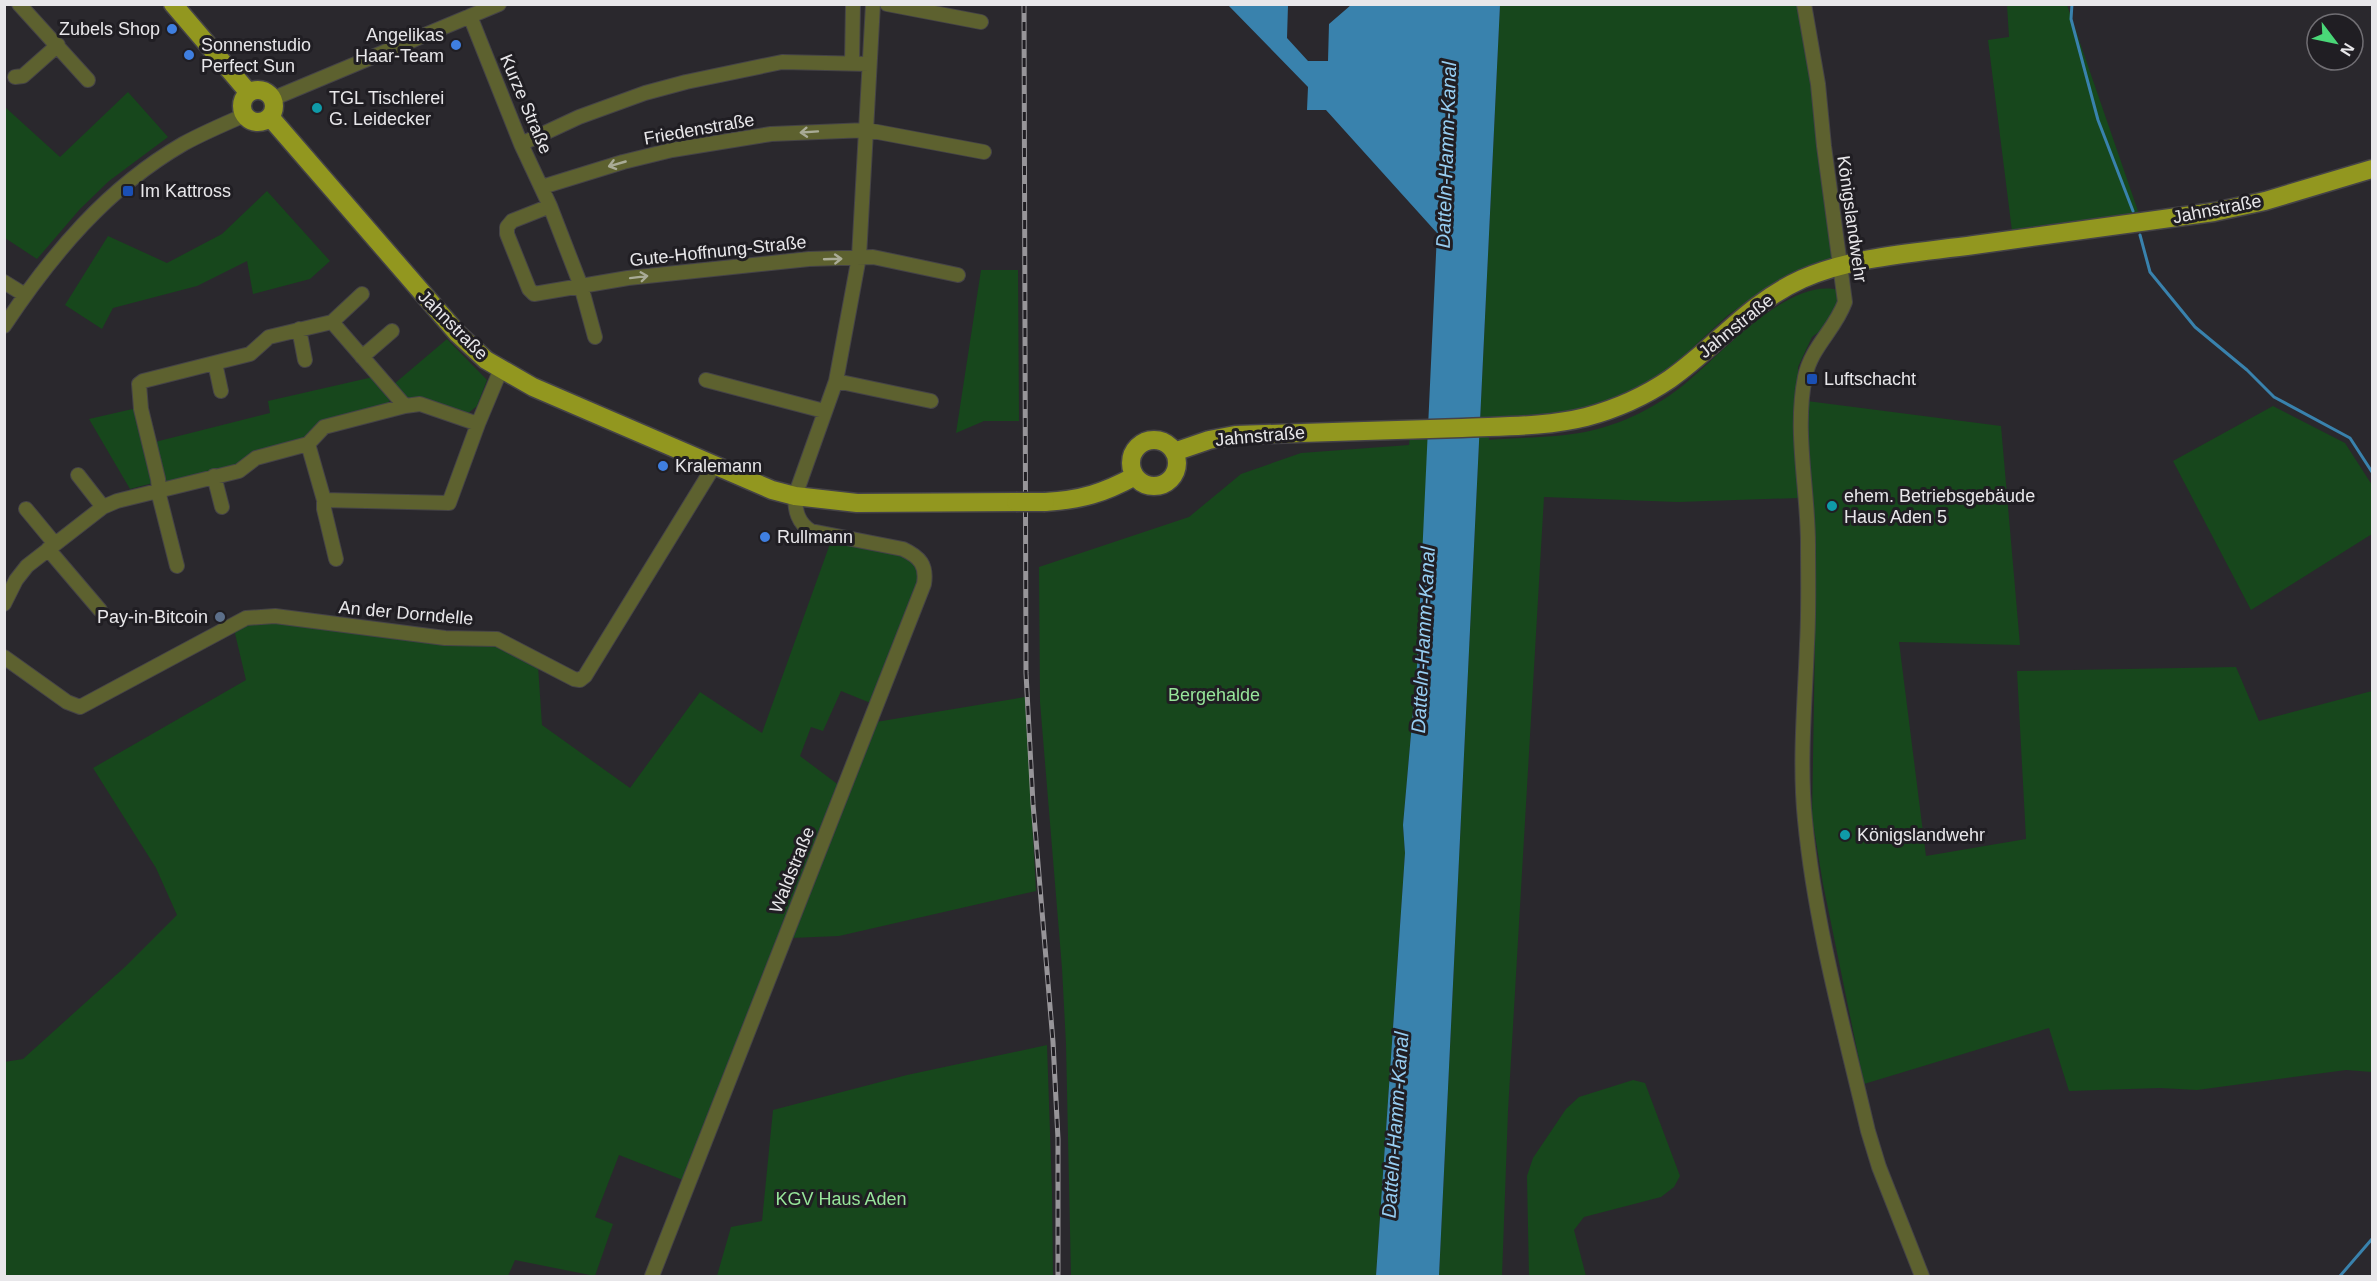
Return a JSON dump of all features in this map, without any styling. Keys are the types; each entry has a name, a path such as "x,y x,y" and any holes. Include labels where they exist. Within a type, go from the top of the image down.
{"main road":[{"path":"172,4 249,93"},
{"path":"263,91 271,108 260,122 254,121 245,114 243,102 249,93 263,91"},
{"name":"Jahnstraße","path":"271,108 458,334 473,349 501,369 533,387 714,466 772,490 795,496 857,503 1069,501 1092,496 1135,476"},
{"name":"Jahnstraße","path":"1174,452 1209,440 1235,435 1491,427 1552,423 1585,417 1631,401 1671,378 1735,322 1767,298 1804,278 1842,266 1899,255 2214,212 2265,201 2373,169"},
{"path":"1151,440 1164,443 1174,452 1176,459 1174,474 1163,484 1145,484 1135,476 1131,463 1132,457 1145,442 1151,440"}],"street":[{"path":"19,4 88,80"},
{"path":"271,108 499,4"},
{"path":"852,63 853,4"},
{"path":"795,496 836,381 859,257 873,4"},
{"path":"886,4 981,22"},
{"name":"Königslandwehr","path":"1804,4 1818,84 1845,302 1835,324 1814,352 1805,375 1802,404 1808,540 1808,641 1803,734 1804,819 1816,897 1869,1131 1879,1167 1922,1276"},
{"name":"Kurze Straße","path":"470,16 521,144 550,206 581,286 595,337"},
{"path":"15,77 23,76 58,45"},
{"path":"521,144 579,117 645,93 686,82 782,62 869,64"},
{"path":"4,326 62,246 121,188 180,146 245,114"},
{"name":"Friedenstraße","path":"542,187 623,162 722,141 771,134 867,130 984,152"},
{"path":"550,206 512,221 507,227 507,234 529,289 534,294 581,286"},
{"name":"Gute-Hoffnung-Straße","path":"581,286 763,262 859,257 873,257 957,275"},
{"path":"4,282 25,296"},
{"path":"177,566 141,409 139,384 143,381 250,354 268,337 332,322 362,294"},
{"path":"332,322 405,406"},
{"path":"299,329 305,360"},
{"path":"362,357 392,331"},
{"path":"215,363 221,391"},
{"path":"324,500 449,503 501,369"},
{"path":"706,380 824,411"},
{"path":"836,381 931,401"},
{"path":"4,604 21,572 103,507 159,489 239,471 256,458 308,444 324,427 405,406 420,404 478,424"},
{"path":"308,444 324,500 336,559"},
{"name":"An der Dorndelle","path":"4,657 67,702 80,707 246,618 275,616 444,638 497,639 574,680 580,680 714,466"},
{"path":"78,476 103,507"},
{"path":"214,476 222,507"},
{"name":"Waldstraße","path":"652,1276 924,584 926,572 924,565 915,555 903,549 806,528 796,513 795,496"},
{"path":"26,509 100,610"}],"green space":[{"path":"1500,5 1801,5 1836,261 1779,280 1728,315 1662,376 1625,396 1583,410 1538,417 1489,417 1489,440 1573,434 1612,425 1652,407 1676,391 1757,320 1778,306 1799,295 1819,289 1838,290 1840,302 1828,325 1812,337 1798,367 1798,498 1678,502 1544,497 1508,1111 1502,1276 1439,1276"},
{"path":"2007,5 2067,5 2139,214 2012,231 1988,40 2009,37"},
{"path":"128,92 168,137 109,181 80,209 37,259 5,238 5,107 60,157"},
{"path":"267,191 330,261 310,279 253,294 247,261 197,286 113,308 102,329 65,305 108,236 167,263 222,234"},
{"path":"981,270 1018,270 1019,421 984,421 956,433"},
{"path":"447,339 487,380 477,406 467,414 409,400 394,384"},
{"path":"373,377 392,397 386,406 239,464 164,483 155,442 270,413 268,401"},
{"path":"1807,401 2001,426 2020,645 1899,642 1926,856 2026,839 2017,671 2236,667 2259,721 2372,691 2372,1072 2346,1070 2197,1090 2160,1088 2069,1091 2049,1028 1864,1084 1823,884 1812,817 1815,641 1806,462"},
{"path":"2273,406 2345,443 2372,485 2372,534 2251,610 2173,461"},
{"path":"137,408 153,483 130,489 89,419"},
{"name":"Bergehalde","path":"1429,420 1417,666 1403,825 1405,853 1376,1276 1071,1276 1066,1044 1040,702 1039,567 1189,517 1241,474 1301,453 1409,445 1411,423"},
{"path":"831,541 906,556 917,566 920,579 873,704 841,691 823,731 811,727 800,756 840,786 683,1180 619,1155 595,1217 613,1224 595,1276 515,1260 508,1276 5,1276 4,1062 23,1059 126,966 177,915 156,868 93,768 246,680 233,625 246,618 498,644 538,666 542,725 630,788 700,692 762,733"},
{"path":"1025,697 1036,891 839,936 791,938 876,722"},
{"name":"KGV Haus Aden","path":"1047,1045 1053,1276 717,1276 731,1227 762,1221 773,1110 907,1075"},
{"path":"1633,1080 1645,1083 1680,1176 1674,1187 1661,1197 1584,1217 1574,1230 1586,1276 1529,1276 1527,1176 1533,1158 1566,1109 1579,1097"}],"water":[{"name":"Datteln-Hamm-Kanal","path":"1228,5 1288,5 1287,38 1308,61 1328,61 1329,24 1351,5 1500,5 1439,1276 1376,1276 1405,853 1403,825 1417,666 1437,233 1326,110 1307,110 1308,87"}],"waterway":[{"path":"2072,4 2071,19 2098,120 2133,211"},
{"path":"2140,235 2150,272 2195,327 2247,370 2274,397 2350,438 2372,472"},
{"path":"2340,1276 2372,1239"}],"railway":[{"path":"1024,4 1026,673 1033,804 1053,1042 1058,1139 1058,1276"}],"place":[{"name":"Zubels Shop","path":"172,29"},
{"name":"Angelikas Haar-Team","path":"456,45"},
{"name":"Sonnenstudio Perfect Sun","path":"189,55"},
{"name":"TGL Tischlerei G. Leidecker","path":"317,108"},
{"name":"Im Kattross","path":"128,191"},
{"name":"Luftschacht","path":"1812,379"},
{"name":"Kralemann","path":"663,466"},
{"name":"ehem. Betriebsgebäude Haus Aden 5","path":"1832,506"},
{"name":"Rullmann","path":"765,537"},
{"name":"Pay-in-Bitcoin","path":"220,617"},
{"name":"Königslandwehr","path":"1845,835"}]}
